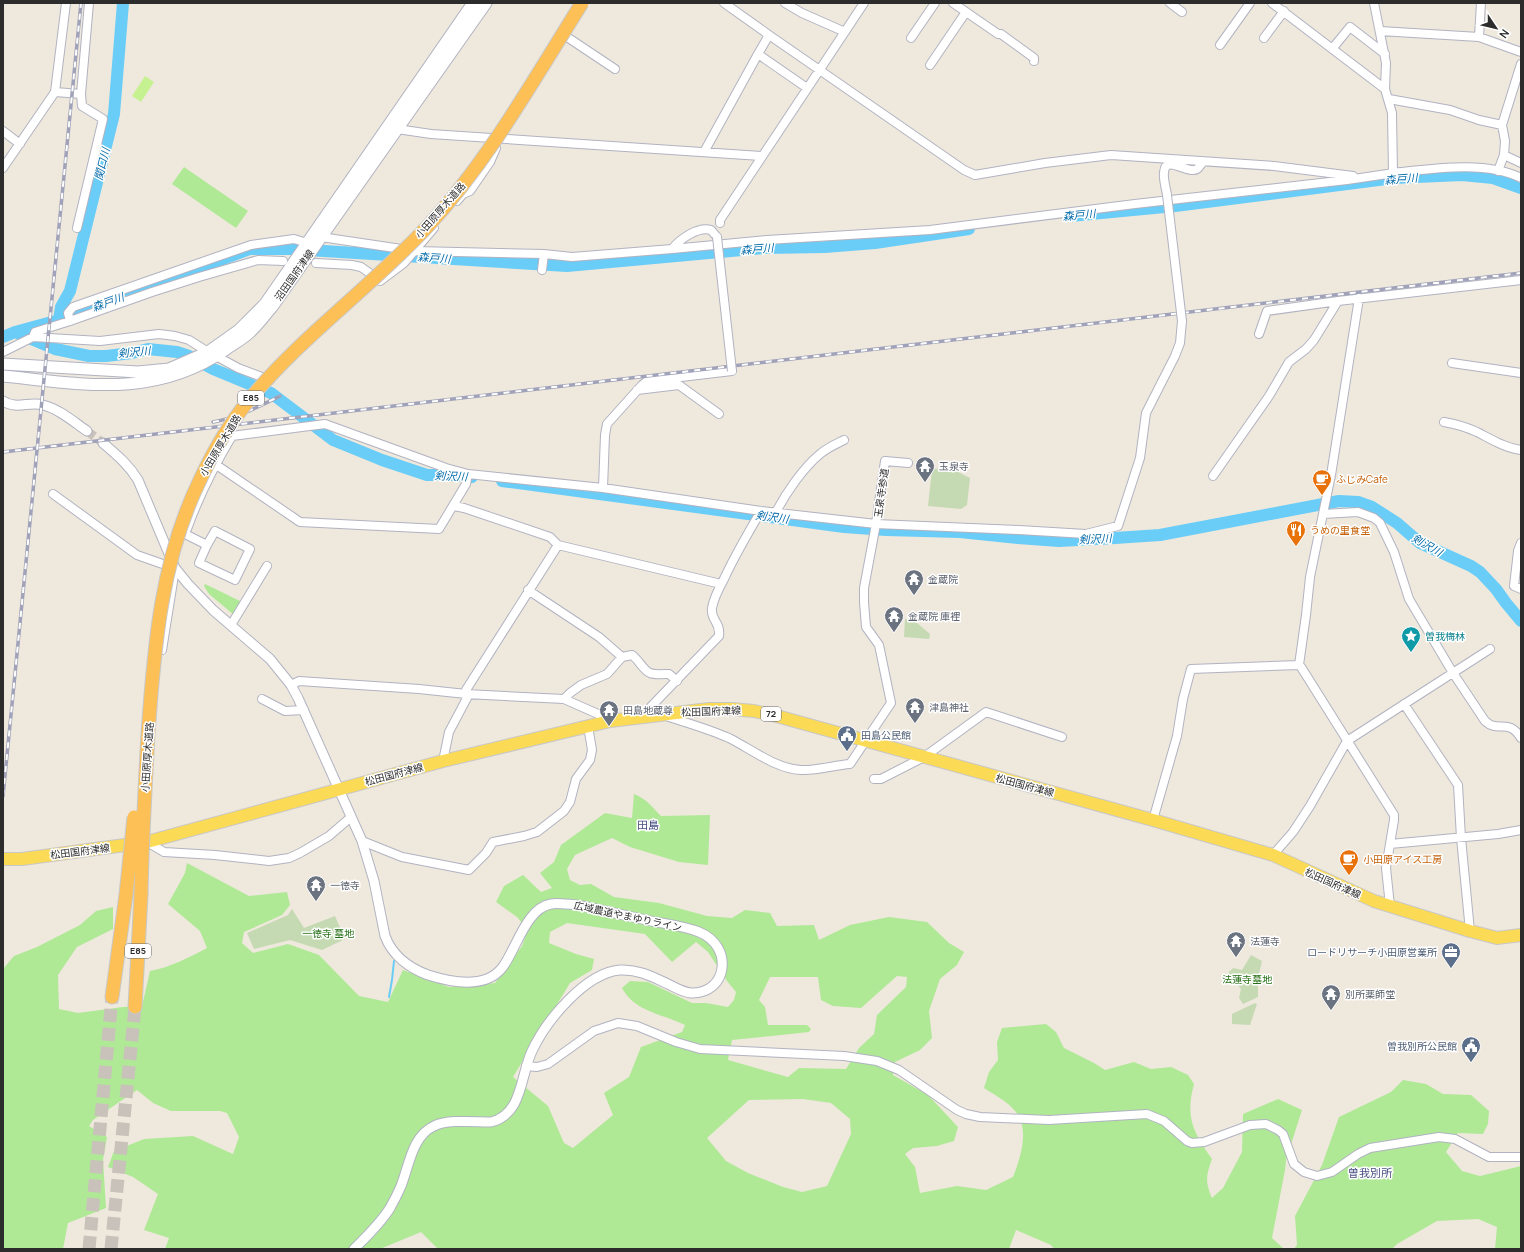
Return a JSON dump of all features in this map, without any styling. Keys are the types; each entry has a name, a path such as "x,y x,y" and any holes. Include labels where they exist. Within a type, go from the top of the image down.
{"highway":[{"name":"小田原厚木道路","path":"112,997 133,832 144,675 150,626 159,578 170,536 192,478 205,452 220,428 241,398 265,370 420,222 445,193 492,129 571,3"},
{"name":"小田原厚木道路","path":"135,1007 141,896 142,832 152,677 157,626 176,540 199,482 226,432 247,402 271,375 300,346 388,265 426,228 452,199 473,172 499,133 582,3"}],"main road":[{"name":"沼田国府津線","path":"3,376 106,386 135,384 165,379 181,373 249,333 272,307 307,260 315,239 473,3"},
{"name":"沼田国府津線","path":"315,239 397,129 486,3"},
{"name":"沼田国府津線","path":"3,364 138,372 168,369 206,357"},
{"name":"松田国府津線","path":"3,859 22,859 147,842 443,761 610,721 641,718 661,714 732,709 754,711 865,740 1273,855 1374,901 1470,931 1497,938 1521,935"}],"street":[{"path":"3,168 55,92 66,3"},
{"path":"77,228 103,119 82,106 81,94 89,3"},
{"path":"3,352 33,337 100,341 159,334 189,340 206,357 274,381 314,340 380,280 404,263 463,194 470,190 490,162 502,139 589,3"},
{"path":"724,3 958,166 975,175 1045,163 1111,155 1274,166 1361,177"},
{"path":"785,3 802,14 845,32"},
{"path":"720,223 720,220 864,3"},
{"path":"910,38 935,3"},
{"path":"953,3 1022,49 1034,58 1034,61"},
{"path":"1170,3 1182,12"},
{"path":"1220,45 1250,3"},
{"path":"1272,3 1385,89"},
{"path":"1374,3 1385,54 1385,89 1392,113 1394,173"},
{"path":"1479,37 1481,3"},
{"path":"1264,38 1284,11"},
{"path":"930,65 966,12"},
{"path":"1332,49 1350,27 1385,54"},
{"path":"1380,30 1479,37 1521,52"},
{"path":"704,152 769,35"},
{"path":"567,37 615,69"},
{"path":"758,54 807,88"},
{"path":"1498,171 1504,155 1505,141 1502,125 1520,70"},
{"path":"55,92 81,94"},
{"path":"1389,99 1450,110 1479,120 1502,125"},
{"path":"397,129 431,134 762,156"},
{"path":"3,132 20,144"},
{"path":"1504,155 1521,163"},
{"path":"351,817 328,836 300,853 289,858 269,861 215,855 164,852 147,842 159,677 175,568 196,504 215,464 232,436 325,424 468,475 603,488 876,524 1086,534 1118,526 1140,458 1146,413 1180,343 1182,321 1164,172 1167,166 1172,164 1192,171 1198,169 1203,162"},
{"path":"69,317 73,308 251,245 294,239 315,239 415,251 544,254 572,257 767,240 930,230 1135,204 1347,180 1394,173 1471,167 1498,171 1521,178"},
{"path":"603,488 605,435 607,424 637,390 647,381 732,371 717,237 711,230 700,230 682,239 672,249"},
{"path":"542,270 544,254"},
{"path":"33,337 35,332 69,317 199,277 258,260 283,261"},
{"path":"307,260 361,267 380,280"},
{"path":"1260,334 1267,311 1359,298 1521,280"},
{"path":"1299,665 1310,577 1325,508 1359,298"},
{"path":"1213,476 1269,396 1290,362 1306,349 1314,340 1338,302"},
{"path":"1452,363 1521,373"},
{"path":"637,390 679,385 720,414"},
{"path":"3,401 14,405 43,405 53,409 87,431"},
{"path":"1444,422 1458,424 1477,432 1494,442 1521,450"},
{"path":"776,512 780,504 805,470 820,454 844,440"},
{"name":"広域農道やまゆりライン","path":"103,443 123,460 138,480 175,568 201,598 270,659 291,685 304,710 362,841 374,881 384,932 388,944 394,952 411,967 436,977 456,981 470,982 483,980 492,976 502,968 522,929 537,911 551,904 574,904 698,932 712,940 720,950 722,955 722,968 718,979 709,988 702,991 690,993 684,992 643,972 636,971 620,970 611,972 593,980 575,994 549,1021 531,1051 526,1066"},
{"name":"玉泉寺参道","path":"876,524 885,461 908,463"},
{"path":"215,464 300,522 439,529 466,484 468,475"},
{"path":"53,494 137,555 175,568"},
{"path":"454,506 550,537 558,545 721,584"},
{"path":"1325,508 1358,512 1374,518 1380,523 1394,552 1409,599 1453,673 1485,721 1492,726 1512,727 1521,738"},
{"path":"641,718 678,681 719,636 720,629 712,617 711,609 715,596 735,556 761,510"},
{"path":"661,714 732,739 770,761 797,770 850,764 891,703 880,645 866,627 864,608 864,588 876,524"},
{"path":"215,531 250,549 235,580 199,563 207,545 215,531"},
{"path":"185,534 207,545"},
{"path":"1521,543 1518,551 1514,586 1521,589"},
{"path":"443,761 449,732 467,698 466,690 528,590 558,545"},
{"path":"231,625 267,566"},
{"path":"528,590 599,637 622,657"},
{"path":"1273,855 1293,832 1310,806 1347,741 1490,649"},
{"path":"564,700 581,685 607,674 622,657 632,655 638,659 645,669 651,674 669,674 678,681"},
{"path":"1153,820 1177,736 1183,699 1191,669 1299,665 1394,815 1386,868 1390,906"},
{"path":"291,685 299,681 564,700 598,714 610,721"},
{"path":"262,699 285,711 304,710"},
{"path":"1404,704 1458,785 1461,838 1470,931"},
{"path":"874,779 881,779 924,757 986,712 1062,737"},
{"path":"362,841 402,857 470,870 486,853 493,842 536,832 549,824 564,811 570,802 576,779 590,760 592,750 588,726"},
{"path":"1390,844 1461,838 1521,830"},
{"path":"354,1249 378,1225 389,1209 401,1186 415,1146 424,1132 435,1125 444,1122 491,1122 499,1120 516,1101 526,1066 536,1067 548,1064 594,1031 618,1023 637,1026 676,1042 700,1049 844,1056 877,1061 899,1070 957,1110 966,1114 980,1117 1049,1120 1147,1114 1153,1115 1164,1121 1187,1141 1192,1143 1204,1142 1250,1125 1266,1124 1283,1134 1294,1164 1304,1172 1317,1176 1332,1172 1358,1154 1370,1148 1439,1137 1455,1139 1489,1157 1521,1157"}],"green space":[{"path":"145,76 154,82 141,102 132,96"},
{"path":"184,167 248,211 236,228 172,184"},
{"path":"950,468 970,478 967,505 961,509 928,506 932,469"},
{"path":"205,584 242,602 234,615 209,594 204,586"},
{"path":"905,619 917,623 930,634 929,639 904,637"},
{"path":"634,794 646,801 661,816 710,815 708,865 679,862 630,847 612,838 575,855 567,869 570,880 580,885 591,884 614,897 659,903 707,916 732,918 745,910 770,913 777,926 814,925 819,940 850,925 889,917 927,922 949,943 964,952 957,965 940,979 929,1011 932,1038 920,1050 895,1062 893,1075 928,1095 958,1127 954,1141 937,1146 913,1148 905,1154 915,1167 920,1193 957,1186 986,1190 1013,1177 1021,1153 1023,1136 1020,1119 1009,1105 984,1088 989,1072 998,1060 997,1042 1002,1028 1046,1024 1056,1032 1064,1048 1105,1070 1134,1062 1151,1069 1171,1067 1188,1075 1194,1084 1190,1106 1192,1124 1200,1141 1212,1159 1208,1170 1207,1183 1212,1198 1223,1188 1242,1152 1243,1114 1278,1099 1302,1110 1286,1160 1272,1238 1284,1249 1054,1249 1051,1245 1016,1230 1009,1249 438,1249 421,1232 380,1249 165,1249 169,1238 144,1230 158,1194 133,1177 108,1167 114,1151 144,1139 193,1136 233,1154 239,1137 227,1113 220,1111 171,1111 153,1103 137,1090 93,1120 89,1126 107,1137 103,1160 106,1208 68,1223 63,1249 3,1249 3,969 14,956 37,947 80,925 96,911 113,907 113,929 77,947 58,975 59,1009 78,1013 142,1006 150,971 172,965 207,948 200,931 168,904 185,873 187,863 249,896 287,892 290,905 282,915 244,932 242,943 253,953 288,944 319,955 359,996 388,1002 403,970 449,987 495,983 522,946 528,930 517,917 496,902 504,886 523,875 541,892 552,888 540,873 554,862 561,845 605,813 632,818","holes":["567,923 645,934 672,962 696,942 708,952 736,992 734,1000 728,1007 706,1003 692,1003 648,982 630,981 622,988 634,1002 642,1007 685,1025 682,1032 641,1047 629,1077 604,1093 613,1115 573,1148 564,1143 548,1106 513,1077 570,983 592,970 594,959 576,954 549,943 550,932","897,976 907,977 906,987 877,1015 874,1034 859,1048 846,1069 799,1068 788,1077 728,1060 732,1040 809,1032 811,1029 807,1025 768,1025 765,1007 759,1000 770,977 818,977 821,1000 833,1006 861,1008","803,1099 831,1103 850,1119 851,1134 827,1186 802,1192 783,1187 748,1173 726,1161 707,1138 749,1100"]},
{"name":"一徳寺 墓地","path":"292,909 304,928 335,916 345,939 322,950 290,940 254,949 247,933 288,915"},
{"name":"法蓮寺墓地","path":"1251,955 1262,961 1258,978 1258,997 1243,1004 1239,998 1241,989 1228,973 1233,968 1242,970"},
{"name":"法蓮寺墓地","path":"1255,1003 1257,1004 1250,1025 1232,1024 1232,1014"},
{"path":"1403,1080 1426,1084 1443,1094 1471,1095 1489,1111 1488,1124 1483,1134 1458,1133 1446,1152 1462,1171 1480,1176 1521,1166 1521,1249 1495,1249 1497,1227 1478,1219 1437,1221 1397,1244 1392,1249 1294,1249 1297,1245 1295,1216 1322,1165 1339,1117 1391,1092"}],"waterway":[{"name":"関口川","path":"59,320 61,307 70,291 114,114 123,3"},
{"name":"森戸川","path":"1070,216 1175,206 1394,178 1462,175 1493,178 1521,188"},
{"name":"森戸川","path":"3,337 15,332 59,320 250,249 291,249 567,266 764,248 825,247 875,243 969,229"},
{"name":"剣沢川","path":"15,332 55,349 89,356 132,353 148,349 177,352 271,393 333,440 382,460 427,475 458,475 472,477"},
{"name":"剣沢川","path":"502,481 844,527 960,532 1059,541 1160,535 1339,501 1358,502 1372,507 1397,523 1420,543 1471,566 1480,572 1496,589 1521,621"},
{"path":"389,997 394,961"}],"tunnel":[{"path":"87,431 103,443"},
{"path":"89,1249 112,997"},
{"path":"111,1249 135,1007"}],"railway":[{"path":"3,796 81,3"},
{"path":"3,452 1521,273"},
{"path":"213,422 239,415 280,396"}],"place":[{"name":"玉泉寺","path":"925,483"},
{"name":"ふじみCafe","path":"1322,496"},
{"name":"うめの里食堂","path":"1296,547"},
{"name":"金蔵院","path":"914,596"},
{"name":"金蔵院 庫裡","path":"894,633"},
{"name":"曽我梅林","path":"1411,653"},
{"name":"津島神社","path":"915,724"},
{"name":"田島地蔵尊","path":"609,727"},
{"name":"田島公民館","path":"847,752"},
{"name":"小田原アイス工房","path":"1349,876"},
{"name":"一徳寺","path":"316,902"},
{"name":"法蓮寺","path":"1236,958"},
{"name":"ロードリサーチ小田原営業所","path":"1451,969"},
{"name":"別所薬師堂","path":"1331,1011"},
{"name":"曽我別所公民館","path":"1471,1063"}],"district":[{"name":"田島","path":"648,825"},
{"name":"曽我別所","path":"1370,1173"}]}
